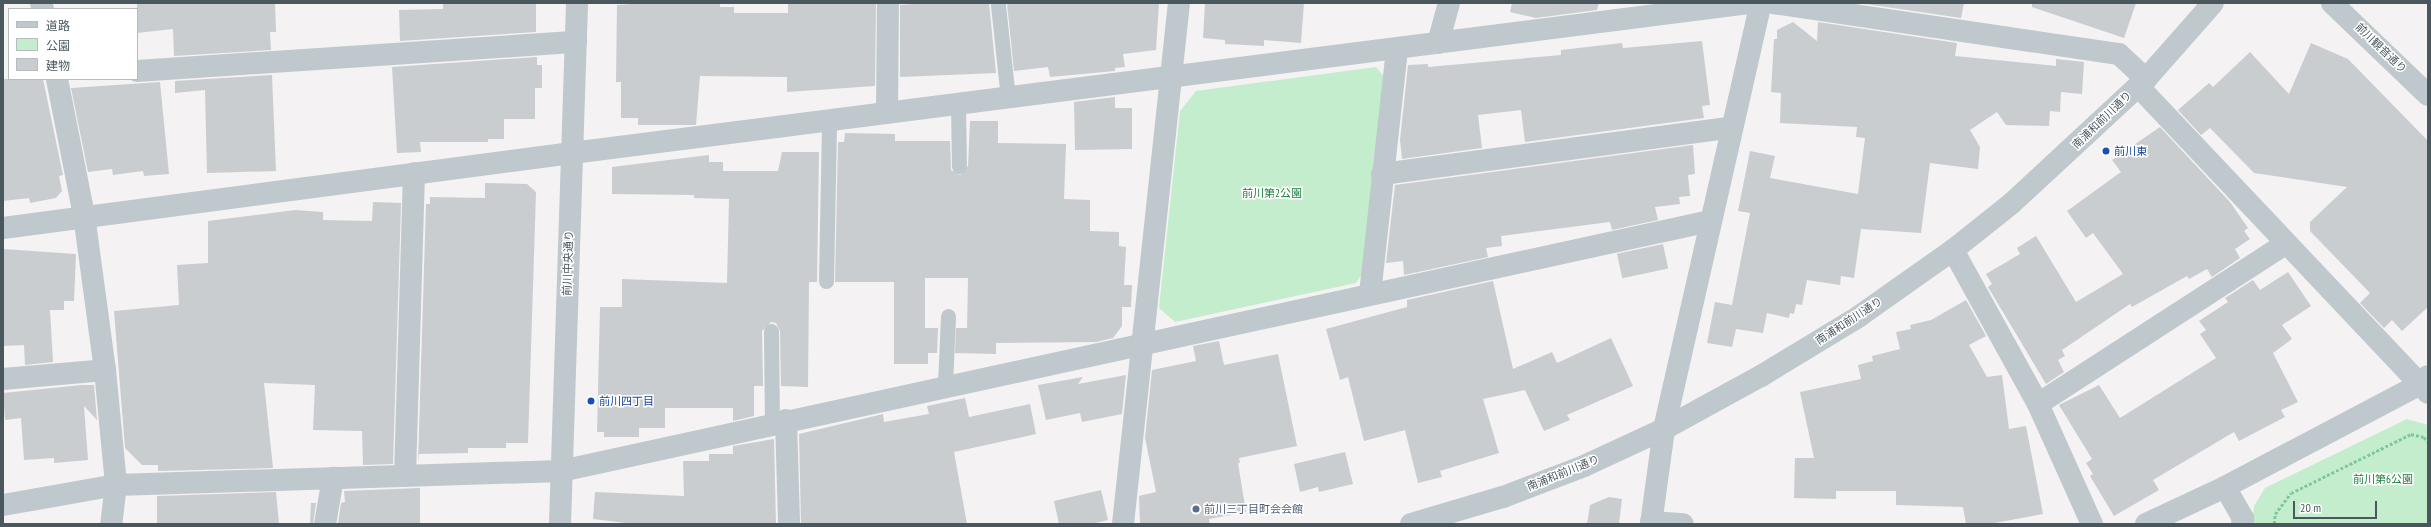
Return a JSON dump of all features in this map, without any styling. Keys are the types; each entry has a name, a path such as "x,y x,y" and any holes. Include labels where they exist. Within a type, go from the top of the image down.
{"street":[{"name":"前川中央通り","path":"560,524 577,3"},
{"path":"887,114 888,3"},
{"path":"1123,524 1179,3"},
{"path":"1438,43 1450,3"},
{"path":"3,228 84,215 1171,78 1750,3"},
{"path":"1683,524 1651,523 1664,429 1710,221 1762,3"},
{"path":"1773,3 2119,54 2285,244 2425,385 2225,487 2146,524"},
{"name":"南浦和前川通り","path":"1411,524 1503,497 1584,466 1664,429 1858,318 1953,250 2012,203 2142,82 2213,3"},
{"name":"前川観音通り","path":"2332,3 2428,95"},
{"path":"138,71 576,42"},
{"path":"1370,294 1382,174 1397,49"},
{"path":"56,80 84,215 105,370 116,485 111,524"},
{"path":"1382,174 1732,126"},
{"path":"405,476 414,173"},
{"path":"3,505 116,485 562,471 1142,342 1710,221"},
{"path":"2038,404 2285,244"},
{"path":"1953,250 2038,404 2092,524"},
{"path":"3,380 105,370"},
{"path":"779,422 789,524"},
{"path":"325,524 333,478"},
{"path":"2225,487 2243,518 2242,524"}],"lane":[{"path":"998,5 1008,98"},
{"path":"958,105 959,166"},
{"path":"826,281 829,121"},
{"path":"945,385 948,316"},
{"path":"771,331 779,422"}],"path":[{"path":"2274,524 2275,514 2291,494 2411,434 2424,437 2428,442"}],"green space":[{"name":"前川第2公園","path":"1376,67 1385,78 1364,271 1356,283 1175,322 1159,308 1180,111 1196,91"},
{"name":"前川第6公園","path":"2407,419 2428,425 2428,524 2252,524 2254,506 2265,488"}],"building":[{"path":"137,3 275,3 276,32 270,32 271,50 174,56 173,29 138,33"},
{"path":"536,3 536,32 400,41 399,10 443,9 443,4"},
{"path":"646,3 720,3 720,7 734,7 734,13 788,13 788,3 876,3 875,86 787,92 787,77 700,76 696,125 638,125 638,118 621,118 621,82 616,82 617,5"},
{"path":"930,3 989,3 996,73 900,77 900,5"},
{"path":"1007,3 1159,3 1156,50 1123,54 1125,67 1115,68 1115,71 1050,77 1048,67 1014,71"},
{"path":"1205,3 1304,3 1301,43 1264,40 1264,46 1225,44 1225,40 1203,38"},
{"path":"1512,3 1599,3 1597,10 1536,18 1510,12"},
{"path":"1859,3 1964,3 1961,18"},
{"path":"2032,3 2136,3 2124,38 2032,7"},
{"path":"1793,22 1817,41 1818,22 1957,43 1955,56 2056,66 2056,59 2084,62 2082,94 2061,92 2060,112 2050,111 2049,126 2006,125 1997,112 1970,130 1980,147 1978,169 1930,163 1921,233 1861,229 1854,278 1841,276 1840,285 1807,280 1802,305 1796,304 1794,314 1790,313 1789,318 1767,313 1763,333 1736,329 1732,347 1707,343 1715,302 1732,305 1750,213 1738,211 1750,151 1775,156 1770,178 1858,194 1865,138 1856,137 1857,127 1780,123 1781,93 1771,92 1774,39 1777,39 1777,30"},
{"path":"1702,41 1710,105 1702,106 1704,118 1525,142 1521,110 1478,115 1482,148 1402,159 1400,140 1408,65 1428,64 1428,67 1561,55 1561,50 1622,43 1623,48"},
{"path":"2311,43 2348,59 2428,141 2428,307 2402,331 2392,320 2384,328 2360,303 2370,293 2310,231 2310,222 2347,187 2254,173 2210,128 2201,135 2178,110 2209,83 2213,87 2250,52 2289,94"},
{"path":"537,57 537,65 542,65 542,88 535,88 535,119 504,119 504,139 488,139 488,142 420,142 421,152 397,153 392,67"},
{"path":"272,75 276,171 207,173 205,90 175,93 175,81"},
{"path":"3,79 43,80 63,175 59,176 62,191 56,198 30,203 29,198 3,201"},
{"path":"160,82 169,174 144,176 143,171 113,175 112,169 88,172 71,88"},
{"path":"1115,97 1115,108 1132,108 1132,149 1075,150 1074,102"},
{"path":"970,121 998,121 998,143 1066,144 1064,199 1090,200 1090,231 1119,232 1119,246 1126,247 1124,285 1132,285 1131,307 1122,307 1122,326 1113,338 1096,342 996,343 996,354 955,353 956,328 967,328 968,278 925,278 925,328 938,328 937,353 928,353 928,364 894,364 894,282 835,282 838,142 844,142 845,133 895,134 895,141 950,141 951,170 960,175 968,166"},
{"path":"2160,127 2230,202 2248,228 2244,231 2250,239 2235,249 2240,258 2212,277 2207,269 2189,279 2187,276 2132,307 2130,304 2062,350 2065,356 2058,360 2064,372 2046,384 1988,287 1992,284 1986,274 2020,254 2017,248 2036,236 2076,302 2123,274 2093,233 2086,238 2067,211 2121,172 2112,160"},
{"path":"1693,145 1695,174 1688,175 1690,196 1679,197 1680,204 1655,207 1658,220 1612,230 1610,222 1501,236 1502,246 1486,248 1488,257 1404,275 1403,261 1386,263 1395,185"},
{"path":"782,152 819,152 817,282 809,282 808,387 781,386 780,331 776,323 771,322 762,331 763,386 754,386 754,416 733,421 733,408 665,408 665,428 639,428 639,437 604,437 604,432 597,432 600,307 622,307 622,279 727,283 729,199 694,198 694,195 612,194 612,167 709,155 709,162 723,162 723,171 778,171"},
{"path":"485,183 527,184 536,192 528,443 506,443 506,448 468,448 468,453 419,454 418,463 426,204 430,204 430,197 485,198"},
{"path":"373,202 401,203 393,464 363,465 362,431 313,430 315,385 264,383 273,468 158,471 158,465 142,465 125,448 114,311 179,305 177,265 208,263 208,221 295,210 323,212 323,220 372,221"},
{"path":"1663,244 1668,268 1622,278 1617,254"},
{"path":"3,249 76,254 74,301 64,301 64,310 50,310 53,362 25,365 24,345 3,346"},
{"path":"2288,272 2311,306 2282,325 2292,339 2273,353 2298,402 2281,410 2285,417 2239,441 2234,432 2153,480 2159,490 2114,516 2090,476 2093,474 2086,463 2092,459 2059,405 2099,385 2120,418 2216,358 2200,334 2206,330 2199,321 2228,302 2225,298 2253,280 2260,290"},
{"path":"1493,281 1513,369 1552,352 1557,363 1611,338 1633,386 1567,415 1570,420 1544,431 1525,390 1483,399 1499,453 1440,471 1442,477 1418,483 1405,430 1364,441 1348,377 1340,380 1326,329 1407,307 1407,300"},
{"path":"1966,300 1986,336 1969,345 1987,377 2002,375 2009,429 2026,426 2043,514 1989,524 1966,524 1963,507 1896,505 1896,491 1836,491 1836,499 1794,498 1795,458 1814,458 1800,392 1861,379 1858,365 1873,361 1872,356 1900,349 1896,332 1911,329 1910,325 1931,320"},
{"path":"1219,341 1224,365 1278,354 1297,446 1239,458 1240,463 1238,463 1246,512 1209,519 1210,524 1140,524 1139,496 1156,492 1145,438 1152,370 1196,361 1193,346"},
{"path":"1126,375 1122,414 1082,422 1080,413 1046,420 1038,385 1083,377 1078,384"},
{"path":"94,385 97,420 84,406 88,460 54,463 54,458 24,460 21,418 5,420 3,393"},
{"path":"965,398 969,417 1030,404 1036,434 954,452 967,524 801,524 799,434 883,414 884,422 929,414 927,406"},
{"path":"774,439 776,524 634,524 593,519 595,492 684,496 683,461 709,461 709,454 733,454 733,446"},
{"path":"1345,452 1353,484 1319,492 1318,487 1300,492 1294,464"},
{"path":"420,488 420,524 338,524 341,503 345,502 344,491"},
{"path":"1101,490 1108,520 1091,524 1059,524 1054,501"},
{"path":"276,492 279,524 157,524 157,496"},
{"path":"1609,497 1622,499 1619,524 1587,524 1590,505"},
{"path":"311,503 316,503 313,524 310,524"}],"place":[{"name":"前川東","path":"2106,151"},
{"name":"前川四丁目","path":"591,401"},
{"name":"前川三丁目町会会館","path":"1196,509"}]}
